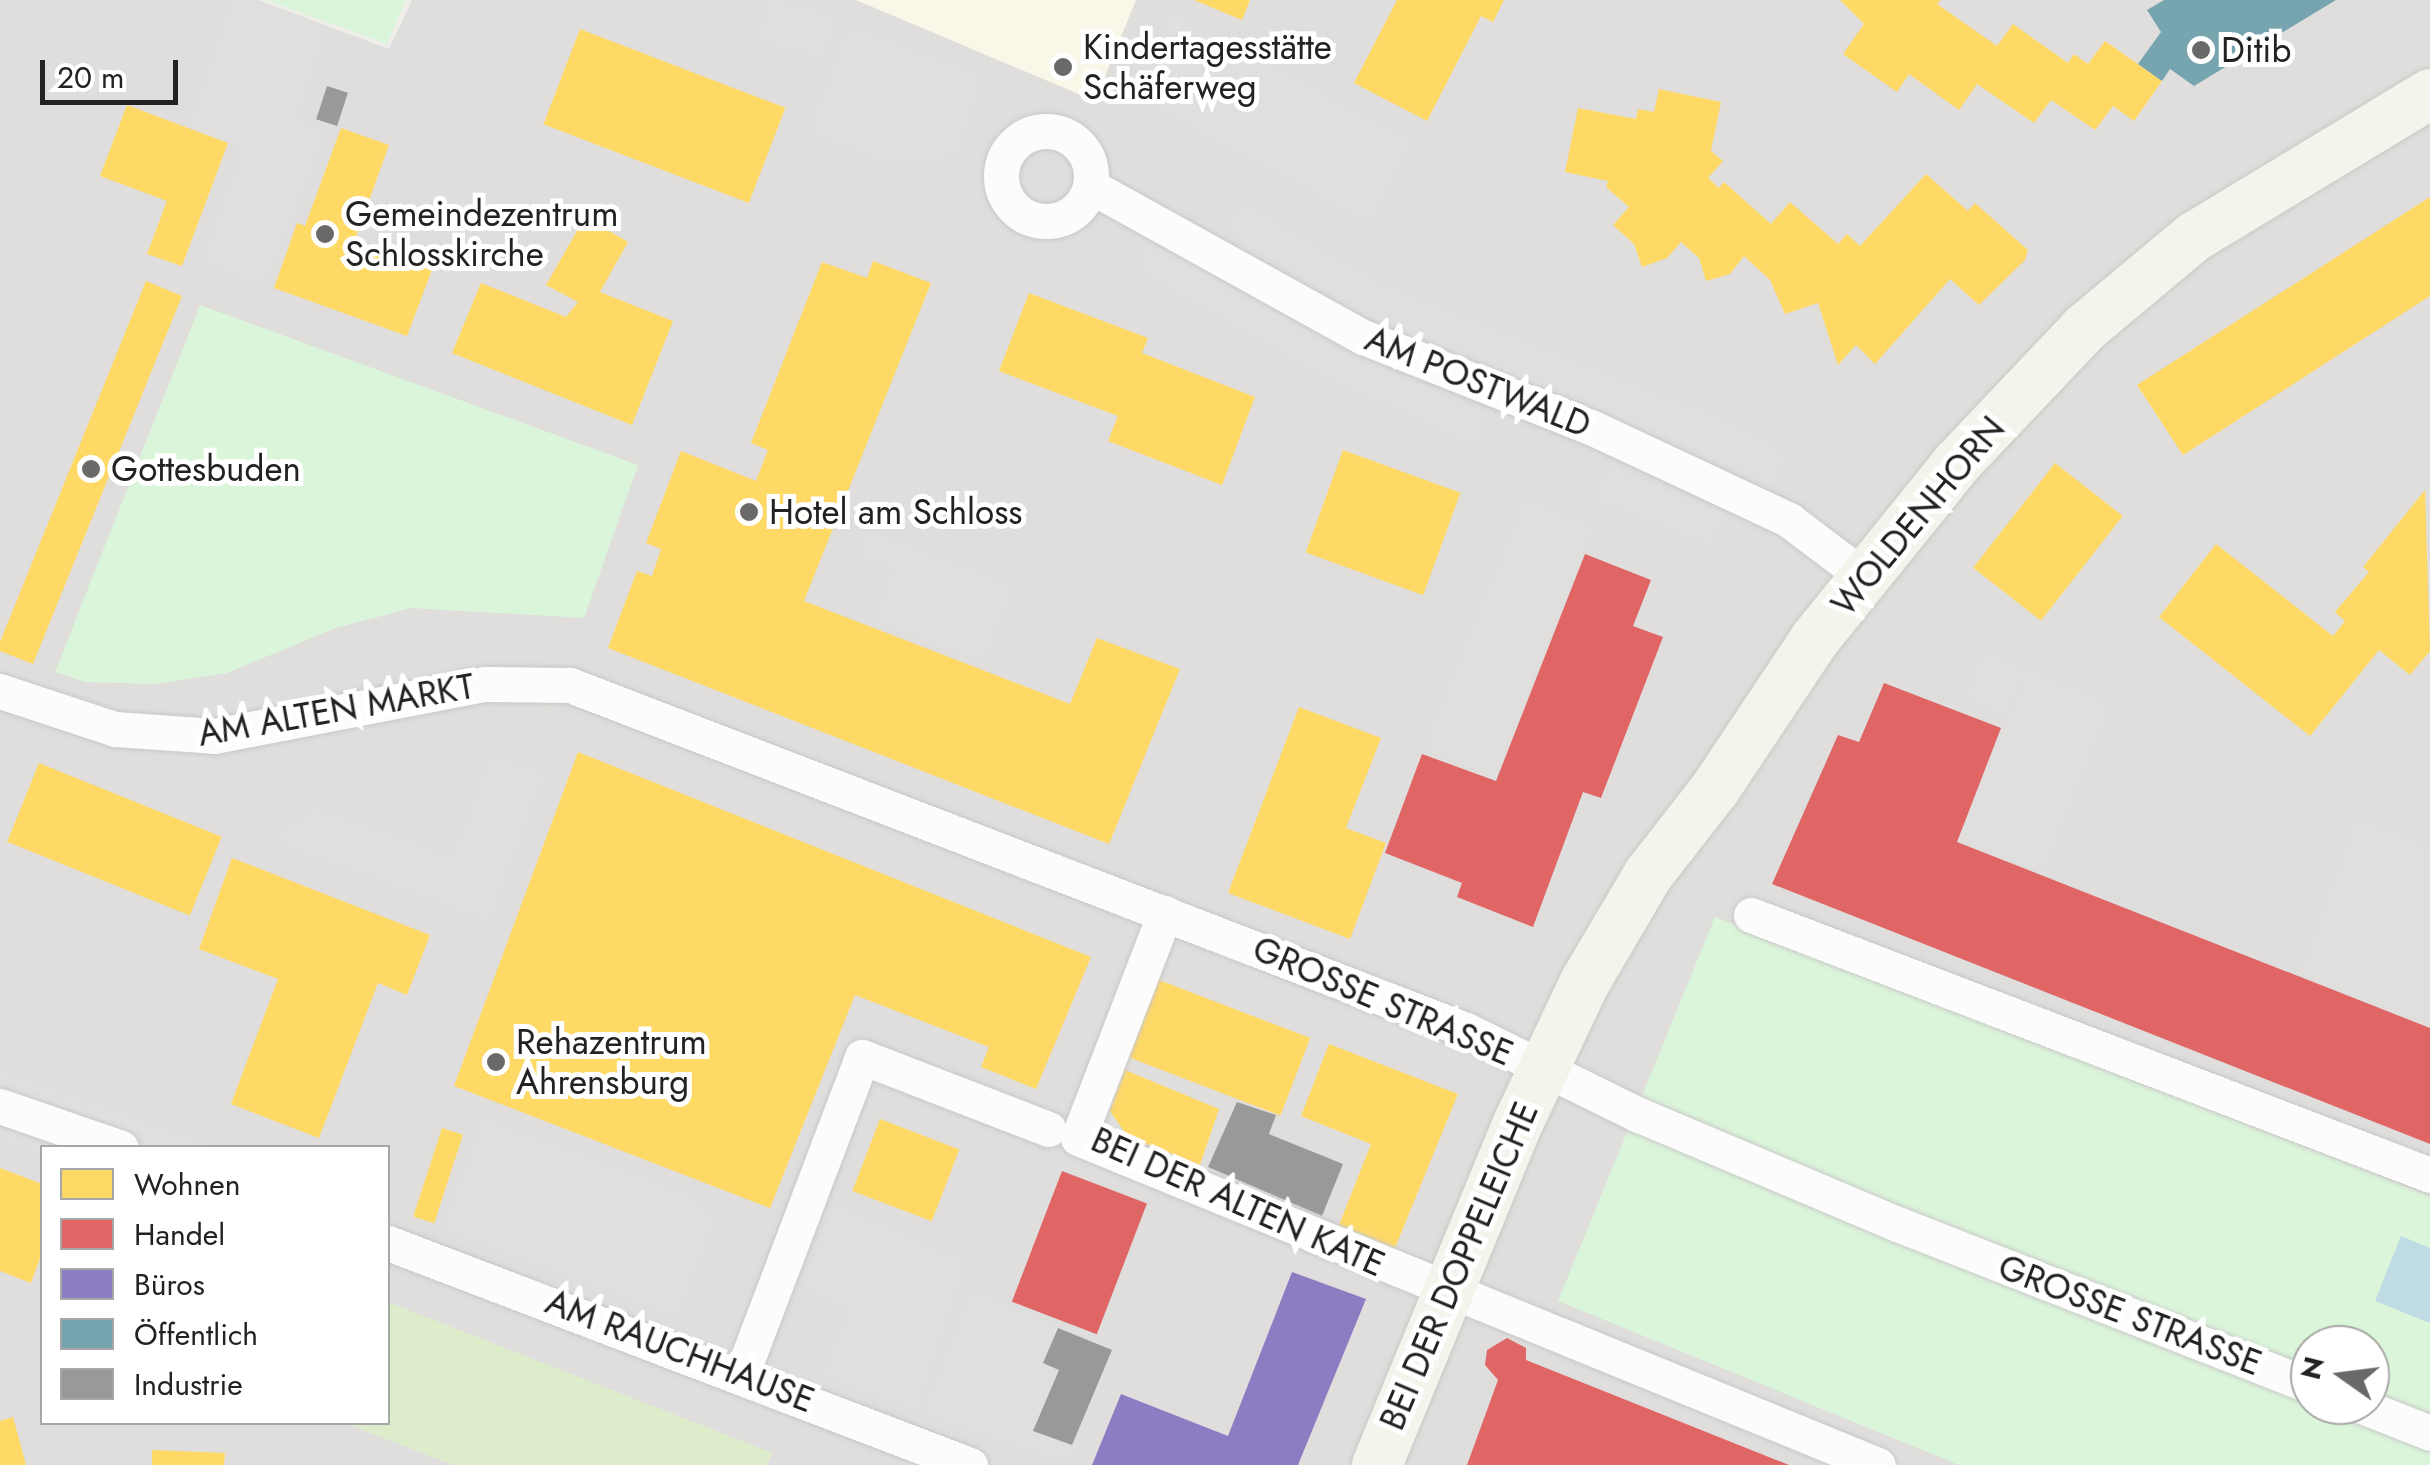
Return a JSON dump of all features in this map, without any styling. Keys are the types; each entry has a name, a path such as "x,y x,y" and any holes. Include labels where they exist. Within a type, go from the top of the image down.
{"street":[{"name":"WOLDENHORN","path":"1543,1068 1648,874 1864,576 1956,464 2131,288 2298,169 2430,94"},
{"name":"AM POSTWALD","path":"1092,187 1363,336 1593,428 1789,520 1864,576"},
{"name":"AM ALTEN MARKT","path":"0,692 115,729 170,736 313,721 486,684 538,680 672,722"},
{"name":"GROSSE STRASSE","path":"672,722 1466,1030 1543,1068 1900,1224 2290,1378"},
{"name":"BEI DER ALTEN KATE","path":"1165,913 1078,1138 1448,1292"},
{"path":"1751,914 2430,1175"},
{"name":"BEI DER ALTEN KATE","path":"742,1373 862,1057 1049,1129"},
{"name":"BEI DER DOPPELEICHE","path":"1377,1465 1543,1068"},
{"path":"0,1106 113,1145"},
{"name":"AM RAUCHHAUSE","path":"390,1244 742,1373 970,1465"},
{"path":"1448,1292 1878,1465"},
{"path":"2390,1418 2430,1434"}],"shaded area":[{"path":"0,0 258,0 389,49 412,0 2430,0 2430,1465 0,1465"},
{"path":"234,0 253,0 328,26 294,120 326,132 265,284 203,262 245,149 189,129"},
{"path":"769,0 834,17 823,56 759,39"},
{"name":"Kindertagesstätte Schäferweg","path":"856,0 1136,0 1095,101"},
{"path":"1172,15 1410,142 1369,220 1130,94"},
{"path":"849,28 982,76 955,155 895,164 810,133"},
{"path":"1243,205 1386,287 1724,421 1786,455 1770,487 1711,455 1372,318 1228,233"},
{"path":"1155,238 1345,349 1486,415 1474,443 1326,376 1138,269"},
{"path":"1609,468 1723,514 1711,544 1597,498"},
{"path":"1525,501 1593,528 1493,775 1425,748"},
{"path":"869,531 1012,587 983,662 875,620 896,569 860,554"},
{"path":"1985,654 2025,671 2006,715 1966,698"},
{"path":"2028,672 2109,705 2041,871 1961,839"},
{"path":"493,755 543,774 489,919 273,840 316,810 453,858"},
{"path":"2358,820 2430,849 2430,1024 2302,973"},
{"path":"0,1072 208,1145 40,1145 40,1151 0,1137"},
{"path":"484,1120 691,1197 711,1223 677,1317 444,1229"},
{"path":"834,1205 964,1263 916,1410 825,1375 851,1307 802,1287"},
{"path":"972,1292 1058,1328 1043,1363 1059,1370 1033,1430 1072,1445 1066,1462 923,1414"}],"green space":[{"path":"266,0 406,0 387,44"},
{"path":"200,305 638,465 584,618 411,608 336,628 227,673 156,684 85,682 55,672"},
{"path":"1715,917 2430,1196 2430,1465 1959,1465 1558,1301"},
{"path":"390,1303 772,1453 767,1465 453,1465 350,1425 390,1425"}],"water":[{"path":"2401,1236 2430,1248 2430,1323 2375,1301"}],"building: Wohnen":[{"path":"1194,0 1250,0 1242,20"},
{"path":"1397,0 1504,0 1493,22 1481,16 1427,121 1354,83"},
{"path":"1840,0 1941,0 1937,4 1997,46 2013,24 2068,63 2074,54 2088,64 2105,41 2162,81 2134,121 2113,106 2095,130 2051,100 2034,123 1977,84 1959,110 1909,74 1897,92 1843,54 1864,24"},
{"path":"580,29 785,108 749,203 543,124"},
{"path":"1659,89 1721,102 1711,151 1723,161 1708,178 1719,188 1724,182 1771,224 1790,202 1838,244 1847,234 1860,246 1926,174 1968,211 1975,203 2028,250 2025,260 1979,305 1950,279 1875,364 1856,345 1838,365 1818,303 1785,314 1770,280 1744,256 1730,274 1706,281 1699,258 1681,242 1667,258 1642,267 1634,244 1613,225 1629,207 1606,187 1608,181 1565,172 1578,108 1636,119 1638,109 1654,112"},
{"path":"127,105 228,143 182,266 147,254 167,201 100,176"},
{"name":"Gemeindezentrum Schlosskirche","path":"341,128 389,145 354,242 432,270 407,336 274,288 297,223 305,226"},
{"path":"2430,197 2430,296 2183,455 2137,385"},
{"path":"585,217 628,242 600,292 673,321 632,425 452,353 481,283 566,317 578,302 546,285"},
{"path":"873,261 931,283 804,601 1070,704 1097,638 1180,669 1109,844 608,648 637,571 652,576 661,549 646,543 681,451 756,481 768,450 751,443 822,262 867,278"},
{"name":"Gottesbuden","path":"146,281 182,296 33,664 0,651 0,642"},
{"path":"1029,293 1148,338 1142,353 1255,397 1222,485 1108,441 1118,416 999,371"},
{"path":"1343,450 1460,493 1423,595 1306,552"},
{"path":"2055,463 2123,516 2041,621 1973,568"},
{"path":"2425,490 2430,651 2410,675 2379,650 2310,736 2159,617 2216,544 2333,636 2345,621 2335,612 2369,572 2363,567"},
{"path":"1299,707 1381,738 1346,828 1386,843 1350,939 1228,893"},
{"path":"578,752 1091,957 1036,1089 981,1067 989,1047 855,995 770,1208 454,1086"},
{"path":"39,763 222,837 190,916 7,842"},
{"path":"232,858 430,935 407,995 378,983 319,1138 231,1104 278,979 199,949"},
{"path":"1159,980 1310,1038 1280,1116 1129,1057"},
{"path":"1329,1044 1458,1094 1395,1248 1339,1225 1371,1144 1301,1116"},
{"path":"1125,1070 1219,1109 1200,1165 1128,1137 1110,1111"},
{"path":"880,1119 959,1149 932,1221 852,1191"},
{"path":"442,1128 463,1135 434,1223 413,1216"},
{"path":"0,1168 40,1183 40,1258 31,1283 0,1271"},
{"path":"13,1417 26,1465 0,1465 0,1421"},
{"path":"152,1450 225,1453 224,1465 152,1465"}],"building: Handel":[{"path":"1585,554 1651,580 1633,626 1663,637 1601,798 1583,792 1533,927 1457,897 1462,883 1385,853 1422,754 1496,781"},
{"path":"1884,683 2001,728 1957,842 2430,1028 2430,1144 1772,884 1838,735 1859,742"},
{"path":"1062,1171 1147,1204 1097,1334 1012,1302"},
{"path":"1507,1338 1526,1348 1526,1360 1789,1465 1467,1465 1498,1380 1485,1365 1487,1350"}],"building: Büros":[{"path":"1292,1272 1366,1299 1298,1465 1092,1465 1121,1394 1228,1436"}],"building: Öffentlich":[{"name":"Ditib","path":"2164,0 2336,0 2194,86 2170,69 2162,81 2138,64 2161,32 2147,10"}],"building: Industrie":[{"path":"327,86 348,93 337,126 316,119"},
{"path":"1237,1102 1276,1115 1269,1134 1343,1164 1322,1216 1208,1167"},
{"path":"1058,1328 1112,1350 1072,1445 1033,1431 1059,1370 1043,1363"}],"place":[{"name":"Ditib","path":"2201,50"},
{"name":"Kindertagesstätte Schäferweg","path":"1063,67"},
{"name":"Gemeindezentrum Schlosskirche","path":"325,234"},
{"name":"Gottesbuden","path":"91,469"},
{"name":"Hotel am Schloss","path":"749,512"},
{"name":"Rehazentrum Ahrensburg","path":"496,1062"}]}
